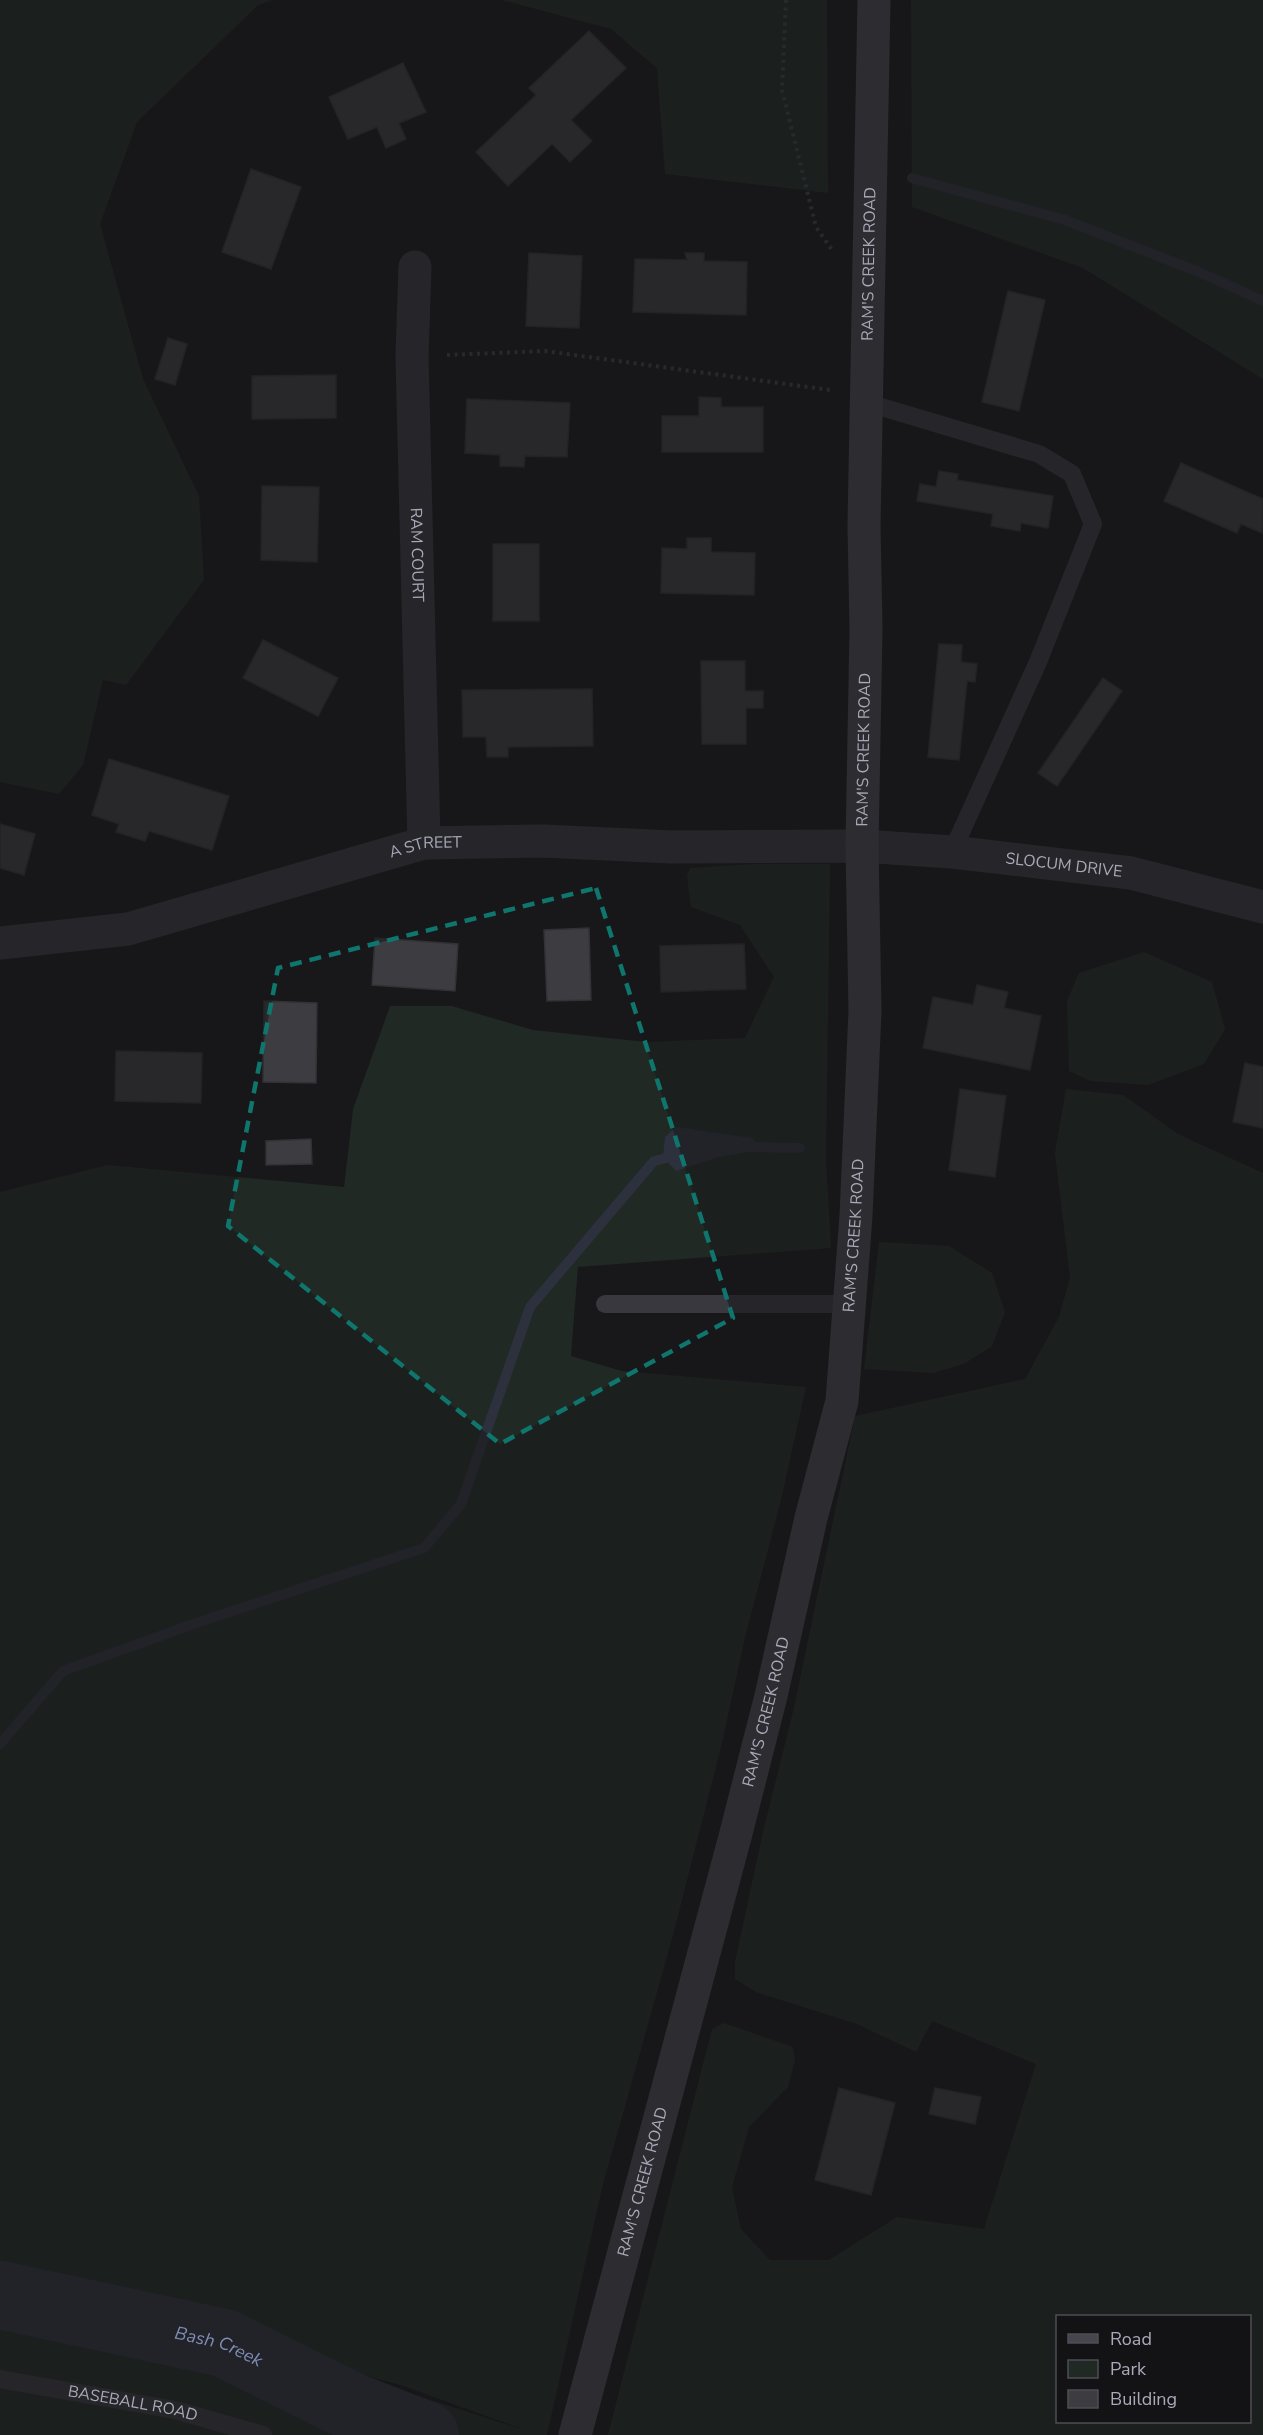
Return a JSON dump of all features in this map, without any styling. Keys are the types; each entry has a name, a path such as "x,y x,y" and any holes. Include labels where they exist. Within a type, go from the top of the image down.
{"street":[{"name":"RAM'S CREEK ROAD","path":"575,2435 771,1696 811,1518 842,1401 865,1011 862,846 866,629 864,526 874,0"},
{"name":"RAM COURT","path":"415,267 412,356 424,843"},
{"name":"A STREET","path":"0,943 128,929 424,843 543,841 672,847 862,846"},
{"name":"SLOCUM DRIVE","path":"862,846 952,852 1131,873 1263,907"}],"lane":[{"path":"868,403 1039,453 1072,474 1093,524 1042,653 952,852"},
{"path":"606,1304 849,1304"},
{"name":"BASEBALL ROAD","path":"0,2379 175,2410 263,2435"}],"path":[{"path":"786,0 782,90 816,227 835,256"},
{"path":"412,356 545,351 831,390 868,403"}],"highlighted area":[{"path":"596,888 733,1318 500,1444 228,1226 278,968"}],"green space":[{"path":"0,0 273,0 258,5 137,122 100,224 143,379 199,496 204,580 126,685 103,680 83,765 59,794 0,782"},
{"path":"502,0 827,0 828,193 665,174 657,68 611,29"},
{"path":"911,0 1263,0 1263,379 1083,268 912,207"},
{"path":"753,864 830,864 826,1160 831,1248 578,1267 571,1356 622,1371 806,1387 781,1500 745,1637 722,1743 673,1935 602,2188 547,2435 0,2435 0,1192 108,1165 344,1187 353,1109 390,1006 452,1006 533,1030 647,1042 745,1038 774,977 740,925 691,907 687,876 690,868","holes":["312,2362 401,2385 522,2429"]},
{"path":"1144,952 1212,982 1225,1029 1204,1064 1148,1085 1091,1081 1069,1071 1067,1001 1079,973"},
{"path":"1066,1089 1123,1095 1178,1134 1263,1173 1263,2435 608,2435 712,2029 724,2023 793,2047 795,2060 788,2087 749,2127 732,2187 741,2229 770,2260 829,2260 897,2217 984,2229 1036,2064 932,2021 916,2052 857,2024 756,1992 735,1979 735,1962 763,1832 793,1712 855,1416 1025,1379 1059,1317 1070,1278 1055,1153"},
{"path":"879,1242 949,1246 992,1273 1005,1312 992,1346 964,1364 933,1373 864,1369"}],"water":[{"path":"676,1127 752,1138 762,1150 718,1157 676,1171 663,1157 665,1137"}],"building":[{"path":"589,31 626,68 571,120 592,141 570,162 552,144 508,186 476,152 536,95 529,88"},
{"path":"403,63 426,112 399,123 406,139 386,148 377,127 348,139 329,97"},
{"path":"251,169 301,187 271,269 222,252"},
{"path":"529,253 582,256 579,328 526,326"},
{"path":"685,253 704,253 704,261 747,262 746,315 633,312 635,259 687,260"},
{"path":"1008,291 1045,300 1019,411 982,402"},
{"path":"168,338 187,344 175,385 155,379"},
{"path":"336,375 336,418 252,419 252,376"},
{"path":"699,397 721,398 721,407 763,407 763,452 662,452 662,416 699,416"},
{"path":"467,399 570,403 567,457 525,456 524,467 500,466 500,455 465,453"},
{"path":"1181,463 1263,499 1262,533 1241,524 1237,533 1164,501"},
{"path":"939,471 958,474 957,480 1053,496 1048,528 1021,523 1020,531 991,526 993,514 917,501 920,484 936,487"},
{"path":"262,486 319,487 317,562 261,560"},
{"path":"687,538 711,538 711,552 755,553 754,595 661,593 662,548 687,549"},
{"path":"493,544 539,544 539,621 493,621"},
{"path":"263,640 338,678 318,716 243,678"},
{"path":"939,644 962,645 961,662 977,664 975,682 967,681 959,760 928,757"},
{"path":"701,661 745,661 745,691 763,691 763,708 746,708 746,744 702,744"},
{"path":"1103,678 1122,691 1057,786 1038,773"},
{"path":"592,689 593,746 508,747 508,757 487,757 486,737 463,737 462,690"},
{"path":"109,759 229,796 212,850 149,831 145,841 116,832 119,824 92,815"},
{"path":"0,824 35,834 24,875 0,868"},
{"path":"589,928 591,1000 547,1001 544,930"},
{"path":"375,938 458,944 455,991 372,985"},
{"path":"744,944 746,989 661,992 660,946"},
{"path":"977,985 1008,992 1004,1008 1041,1016 1030,1070 923,1048 933,997 973,1005"},
{"path":"264,1001 317,1003 316,1083 263,1082"},
{"path":"116,1051 202,1053 201,1103 115,1101"},
{"path":"1245,1063 1263,1067 1263,1128 1233,1122"},
{"path":"960,1089 1006,1096 995,1177 949,1170"},
{"path":"311,1139 312,1164 266,1165 266,1141"},
{"path":"839,2088 895,2103 871,2195 815,2180"},
{"path":"935,2088 981,2097 975,2124 929,2114"}],"waterway":[{"path":"912,178 1065,220 1199,272 1263,301"},
{"path":"746,1147 800,1148"},
{"path":"0,1744 63,1671 199,1622 424,1548 461,1504 530,1307 654,1161 678,1155"},
{"name":"Bash Creek","path":"0,2295 224,2343 355,2408 425,2435"}]}
